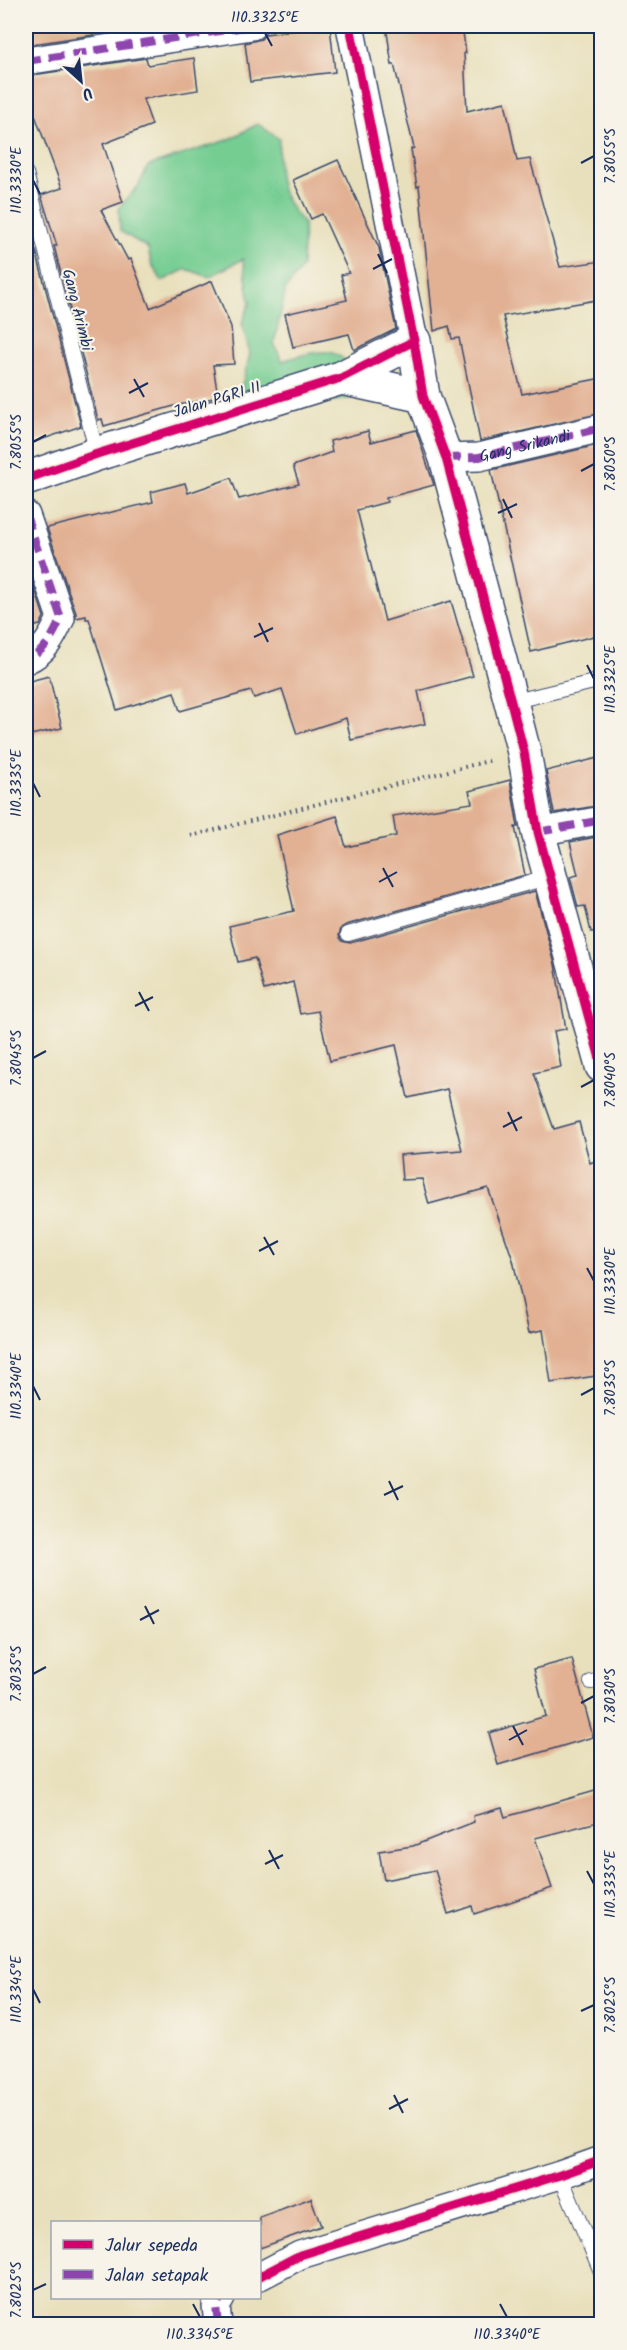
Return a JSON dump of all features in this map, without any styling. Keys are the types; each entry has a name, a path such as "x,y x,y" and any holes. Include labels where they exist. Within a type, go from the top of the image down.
{"street":[{"path":"26,61 252,26"},
{"path":"350,26 414,341 423,396 446,459 511,702 524,752 538,832 602,1066"},
{"name":"Jalan PGRI II","path":"26,478 341,378 414,341"},
{"name":"Jalan PGRI II","path":"341,378 423,396"},
{"name":"Gang Srikandi","path":"446,459 479,457 602,428"},
{"path":"26,515 61,618 51,641 26,660"},
{"path":"538,832 602,820"},
{"path":"261,2275 300,2255 602,2160"},
{"path":"218,2325 216,2306 220,2299"}],"lane":[{"name":"Gang Arimbi","path":"26,173 97,454"},
{"path":"511,702 602,680"},
{"path":"348,934 550,877"},
{"path":"560,2175 602,2274"}],"path":[{"path":"191,836 524,752"}],"green space":[{"path":"258,124 279,139 281,185 288,203 304,224 302,267 286,289 274,343 282,361 312,353 334,353 350,366 363,396 278,411 238,401 250,354 242,323 250,303 243,259 209,277 186,269 162,281 151,263 148,248 120,231 119,208 139,185 148,166 230,139"}],"building":[{"path":"26,26 90,26 93,35 26,45"},
{"path":"330,26 335,72 250,82 245,43 261,39 265,34"},
{"path":"386,26 462,26 466,53 464,53 467,111 505,102 517,161 530,159 560,267 602,261 602,299 503,316 522,394 602,378 602,413 480,441 459,338 452,339 449,326 434,331 419,186 417,187 411,149 414,148 394,64 392,65"},
{"path":"146,58 148,65 194,58 198,90 143,99 152,125 103,144 123,202 101,210 128,260 131,259 150,308 212,281 231,327 234,364 213,365 218,397 174,406 104,426 102,419 98,420 54,246 57,246 41,195 62,188 26,91 26,76"},
{"path":"338,160 379,248 396,329 354,350 349,334 293,347 285,314 347,300 341,275 349,273 322,214 311,219 293,180"},
{"path":"36,251 81,426 26,445 26,254"},
{"path":"416,430 434,485 386,498 387,502 357,510 385,621 451,601 473,676 418,691 425,724 351,740 346,718 297,734 282,689 254,698 251,691 180,711 174,692 117,710 89,619 86,619 86,616 76,618 47,528 153,502 151,492 185,483 188,493 231,478 239,499 299,484 293,466 332,452 330,441 368,431 371,442"},
{"path":"602,444 602,634 531,652 491,470"},
{"path":"26,562 44,617 40,625 26,628"},
{"path":"49,676 62,728 26,736 26,682"},
{"path":"602,757 602,805 554,813 546,771"},
{"path":"510,780 518,827 515,827 525,875 346,925 341,928 339,936 342,941 350,943 535,891 555,964 566,1029 554,1031 561,1067 534,1073 554,1129 579,1122 590,1163 595,1161 602,1188 602,1375 551,1383 543,1330 529,1333 513,1260 488,1188 429,1204 422,1179 402,1180 400,1155 462,1150 447,1089 408,1098 396,1045 330,1061 318,1011 300,1014 293,982 264,990 255,958 238,962 229,926 294,911 277,835 337,816 346,847 396,836 393,816 472,803 469,791"},
{"path":"602,836 602,931 591,932 585,906 578,907 570,877 578,875 570,842"},
{"path":"572,1659 593,1737 498,1765 489,1733 546,1716 534,1669"},
{"path":"602,1789 602,1821 535,1838 552,1888 474,1914 472,1906 448,1914 435,1870 384,1880 379,1851 413,1846 474,1822 473,1816 502,1808 505,1817"},
{"path":"311,2198 321,2226 261,2248 260,2217"}],"marked path":[{"path":"26,61 252,26"},
{"path":"446,458 479,457 602,428"},
{"path":"26,515 61,618 43,648 26,660"},
{"path":"538,832 602,820"},
{"path":"218,2324 216,2306 220,2299"}],"cycle path":[{"path":"350,26 414,341 423,396 446,458 524,752 538,832 602,1066"},
{"path":"26,479 97,454 341,378 414,341"},
{"path":"261,2275 300,2255 602,2160"}]}
